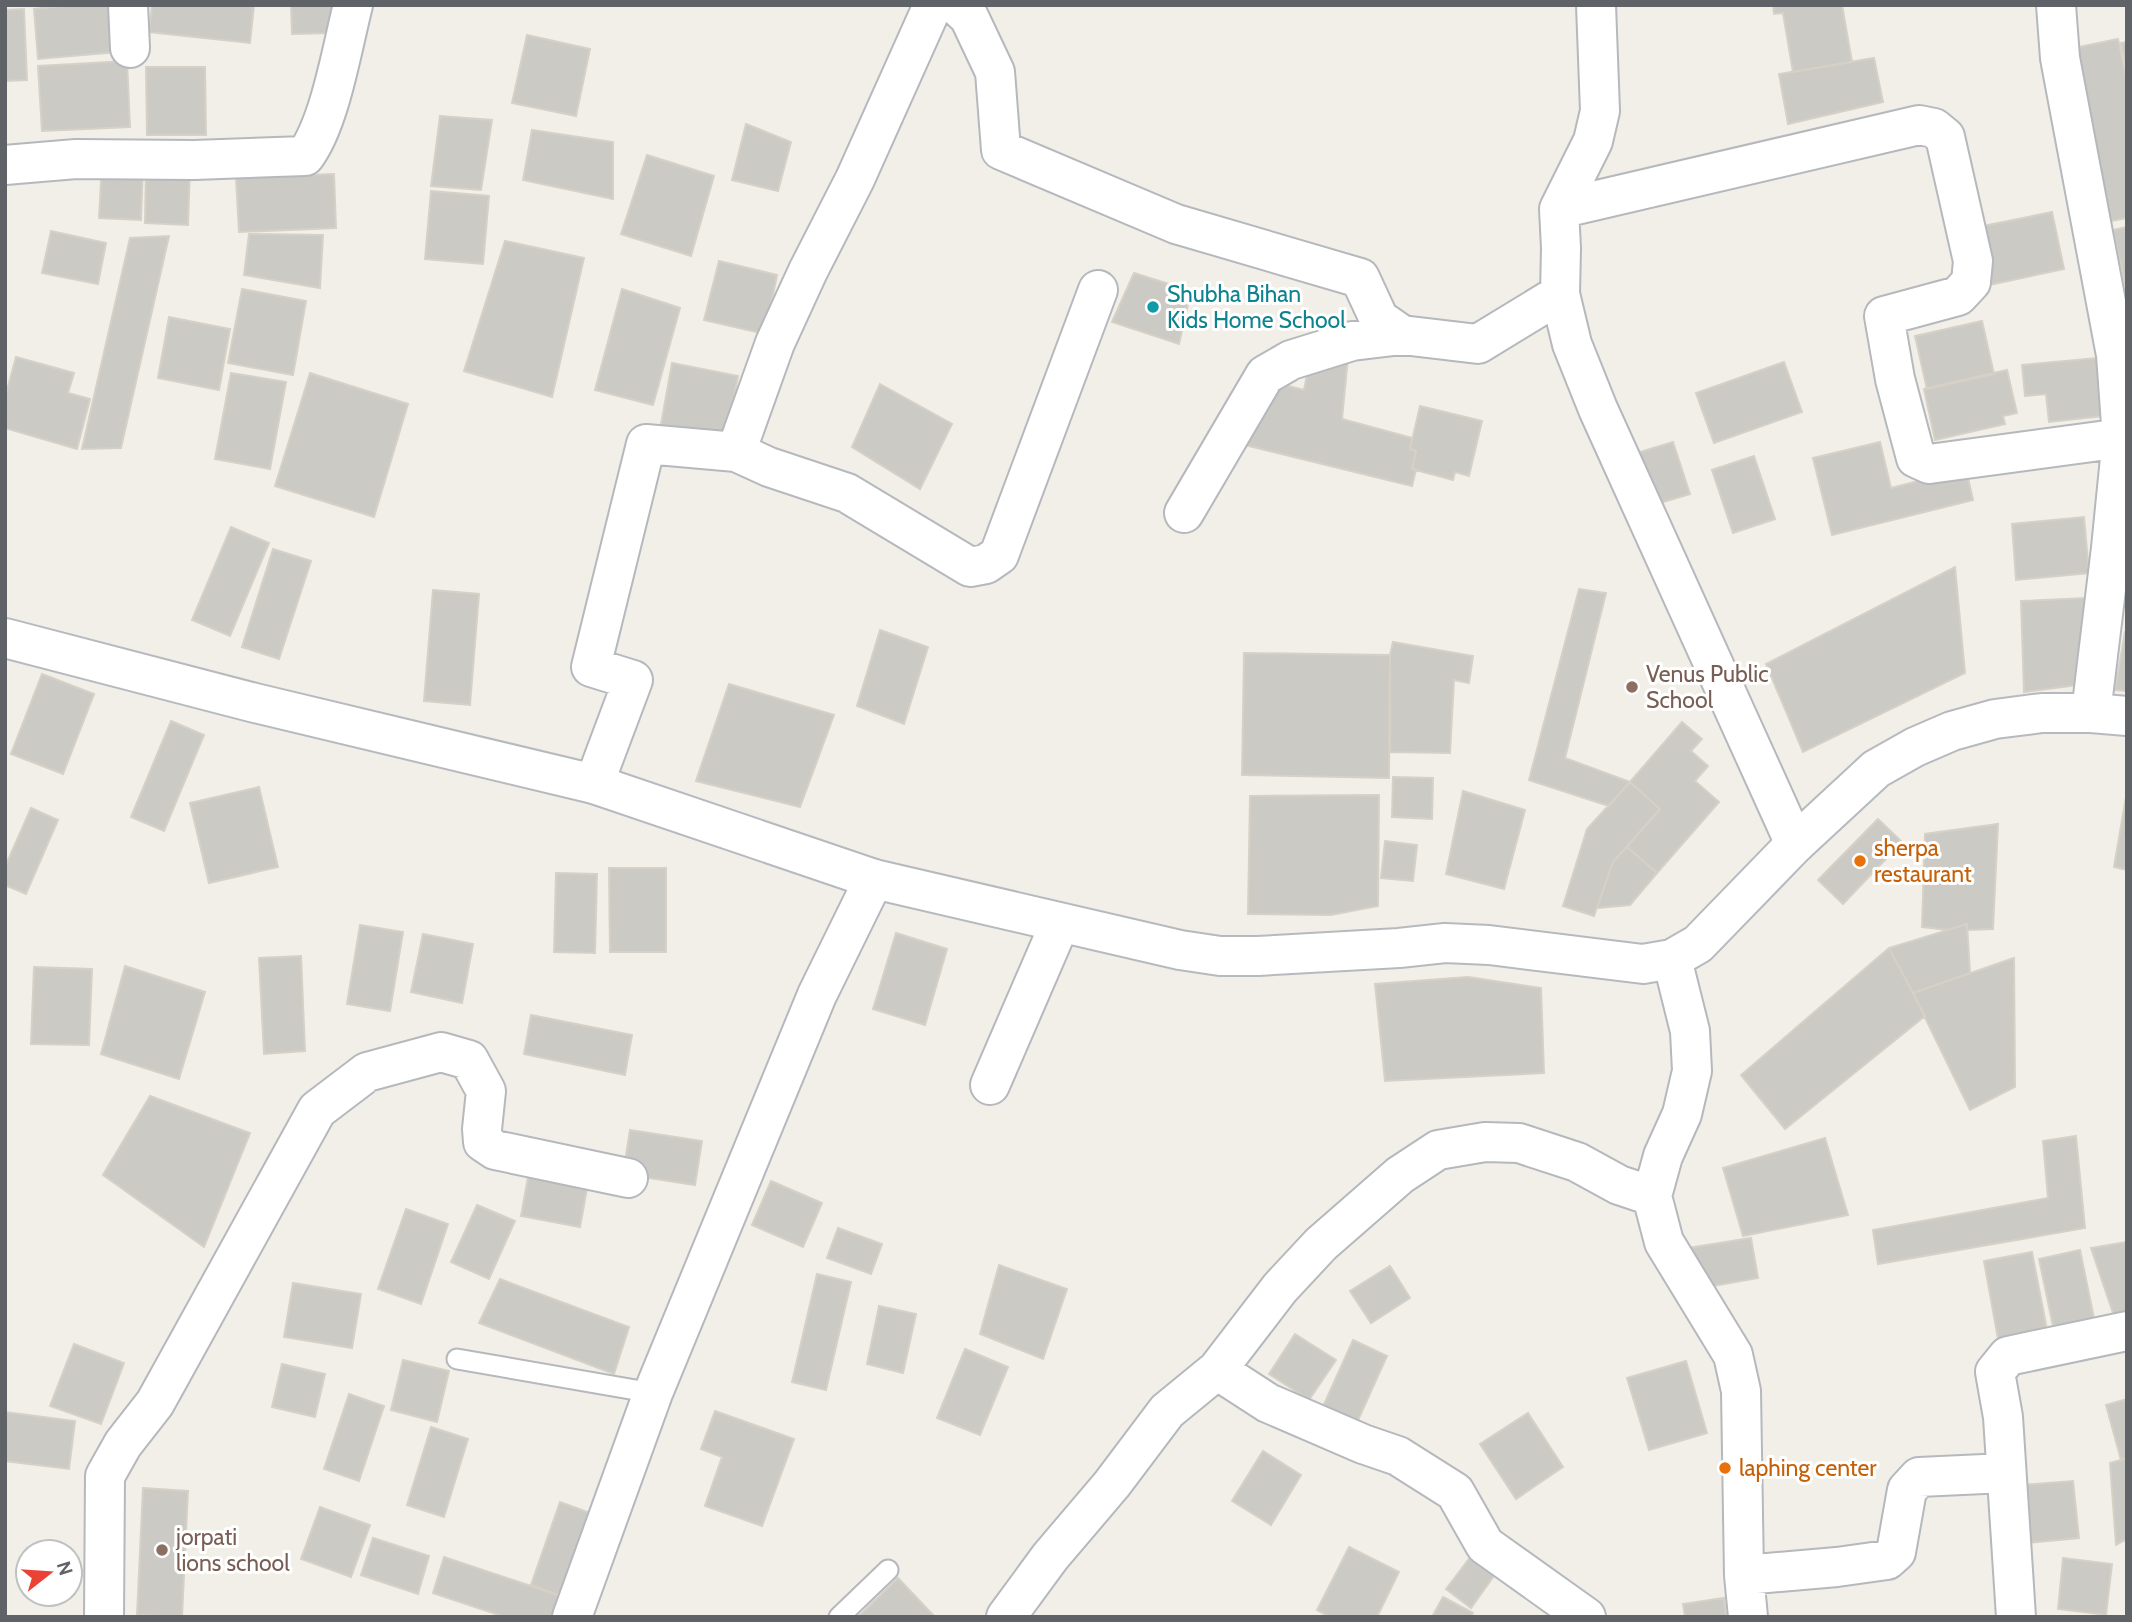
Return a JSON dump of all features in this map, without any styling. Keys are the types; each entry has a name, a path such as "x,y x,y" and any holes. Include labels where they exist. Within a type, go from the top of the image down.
{"street":[{"path":"128,5 130,48"},
{"path":"5,165 76,159 194,160 305,156 313,146 326,110 353,5"},
{"path":"736,452 775,343 855,179 933,5"},
{"path":"956,5 969,18 995,72 1001,150 1176,224 1360,278 1379,319 1402,335"},
{"path":"1596,5 1600,111 1593,141 1559,209 1560,294 1572,344 1598,409 1794,844"},
{"path":"5,638 254,703 594,785 874,879 1180,950 1220,956 1361,950 1445,943 1489,945 1643,964 1672,959 1698,944 1794,844 1876,769 1915,747 1952,731 1995,719 2042,713 2109,714 2111,548 2122,438 2116,355 2060,58 2056,5"},
{"path":"1559,209 1919,125 1934,128 1945,137 1973,261 1971,282 1958,296 1884,316 1895,379 1916,458 1929,464 2122,438"},
{"path":"594,785 633,680 592,667 646,444 736,452 769,467 847,493 970,567 986,564 999,555 1098,290"},
{"path":"1184,513 1265,375 1291,360 1352,341 1402,335 1478,344 1560,294"},
{"path":"572,1617 653,1393 817,995 874,879"},
{"path":"990,1085 1060,923"},
{"path":"1672,959 1690,1031 1692,1071 1682,1114 1663,1156 1652,1196 1664,1242 1733,1355 1741,1391 1744,1575 1748,1617"},
{"path":"104,1617 104,1476 123,1444 155,1403 317,1110 367,1072 441,1052 469,1060 486,1091 482,1129 484,1142 495,1150 628,1178"},
{"path":"1006,1617 1167,1411 1217,1370 1280,1288 1321,1244 1400,1175 1438,1150 1485,1142 1520,1143 1577,1162 1619,1185 1652,1196"},
{"path":"2015,1617 2003,1417 1995,1372 2008,1356 2127,1331"},
{"path":"1217,1370 1268,1402 1363,1444 1398,1456 1454,1492 1485,1545 1586,1617"},
{"path":"1744,1575 1837,1567 1887,1559 1896,1552 1907,1490 1919,1477 2006,1473"}],"lane":[{"path":"457,1359 653,1393"},
{"path":"839,1617 888,1570"}],"building":[{"path":"113,5 117,52 38,59 34,9"},
{"path":"152,5 254,5 250,43 149,32"},
{"path":"291,5 332,5 333,33 292,34"},
{"path":"1773,5 1842,5 1852,62 1793,72 1783,13 1774,14"},
{"path":"24,9 27,80 5,81 5,10"},
{"path":"527,35 590,49 576,116 512,103"},
{"path":"2118,39 2127,81 2127,218 2111,221 2074,48"},
{"path":"2127,42 2127,70 2121,43"},
{"path":"1874,58 1883,102 1788,124 1779,74"},
{"path":"127,61 130,127 42,131 38,66"},
{"path":"146,67 205,67 206,135 147,135"},
{"path":"440,116 492,120 481,190 431,186"},
{"path":"746,124 791,142 778,191 732,180"},
{"path":"532,130 613,142 613,199 523,180"},
{"path":"647,155 714,176 691,256 621,234"},
{"path":"102,163 143,165 141,220 99,218"},
{"path":"146,166 190,167 188,225 145,223"},
{"path":"334,174 336,228 239,232 236,178"},
{"path":"431,191 489,196 483,264 425,259"},
{"path":"2052,212 2064,269 1989,285 1978,227"},
{"path":"2127,227 2127,292 2113,230"},
{"path":"51,231 106,243 98,284 42,273"},
{"path":"249,234 323,235 320,288 244,275"},
{"path":"169,236 121,448 82,449 130,238"},
{"path":"505,241 584,258 552,397 464,371"},
{"path":"719,261 777,275 765,334 704,320"},
{"name":"Shubha Bihan Kids Home School","path":"1134,273 1191,291 1179,344 1112,322"},
{"path":"242,289 306,301 293,375 228,363"},
{"path":"622,289 680,308 653,405 595,390"},
{"path":"169,317 230,329 219,390 158,378"},
{"path":"1982,321 1994,374 1927,389 1915,336"},
{"path":"16,357 74,373 68,393 90,399 77,449 5,428 5,398"},
{"path":"1348,357 1342,419 1412,438 1410,449 1416,451 1412,469 1416,470 1412,486 1237,443 1273,382 1304,390 1309,364"},
{"path":"2097,358 2103,416 2049,422 2046,394 2025,396 2022,365"},
{"path":"1784,362 1802,412 1714,443 1696,393"},
{"path":"672,363 738,376 725,443 660,430"},
{"path":"2007,370 2017,413 2003,416 2005,424 1935,440 1924,389"},
{"path":"231,373 286,382 270,469 215,459"},
{"path":"310,373 408,404 374,517 275,486"},
{"path":"880,384 952,424 920,489 852,447"},
{"path":"1420,406 1482,421 1469,476 1455,472 1453,480 1412,469 1416,451 1410,449"},
{"path":"1673,442 1690,494 1653,505 1637,453"},
{"path":"1880,442 1891,488 1966,469 1973,500 1832,535 1813,458"},
{"path":"1754,456 1775,519 1733,533 1712,470"},
{"path":"2084,517 2089,573 2016,580 2012,524"},
{"path":"231,527 269,543 230,636 192,620"},
{"path":"273,549 311,561 279,659 242,647"},
{"path":"1955,567 1965,673 1803,752 1766,664"},
{"path":"1579,589 1606,593 1565,758 1630,782 1609,806 1529,780"},
{"path":"433,590 479,594 470,705 424,701"},
{"path":"2087,598 2077,685 2024,692 2021,601"},
{"path":"880,630 928,647 904,724 857,706"},
{"path":"2127,632 2127,691 2115,690"},
{"path":"1393,642 1473,656 1469,683 1454,680 1450,753 1390,752 1390,655"},
{"path":"1244,653 1390,655 1389,778 1242,775"},
{"path":"42,674 94,694 63,774 11,754"},
{"path":"729,684 834,715 800,807 696,781"},
{"path":"171,721 204,735 164,831 131,817"},
{"path":"1682,722 1702,739 1691,751 1708,766 1695,781 1719,802 1657,873 1627,847 1660,809 1630,782"},
{"path":"1393,777 1433,778 1432,819 1392,817"},
{"path":"1630,782 1660,809 1613,862 1594,916 1563,906 1587,829"},
{"path":"259,787 278,867 209,883 190,803"},
{"path":"1463,791 1525,810 1504,889 1446,874"},
{"path":"2127,791 2127,870 2114,867"},
{"path":"1379,795 1378,906 1331,915 1248,914 1250,796"},
{"path":"31,808 58,820 26,894 5,885 5,867"},
{"name":"sherpa restaurant","path":"1878,819 1902,842 1843,904 1818,880"},
{"path":"1998,824 1993,929 1967,930 1967,924 1948,930 1922,927 1925,834"},
{"path":"1385,841 1417,845 1413,881 1381,878"},
{"path":"1627,847 1657,873 1630,905 1597,908 1613,862"},
{"path":"609,868 666,868 666,952 610,952"},
{"path":"556,873 597,874 595,953 554,952"},
{"path":"1967,924 1970,973 1913,993 1889,948"},
{"path":"360,925 403,932 390,1011 347,1004"},
{"path":"896,933 947,949 925,1025 873,1009"},
{"path":"423,934 473,944 462,1003 411,992"},
{"path":"1889,948 1925,1016 1785,1129 1741,1075"},
{"path":"301,956 305,1051 264,1054 259,958"},
{"path":"2014,958 2015,1087 1970,1110 1913,993"},
{"path":"125,966 205,992 179,1079 101,1054"},
{"path":"34,967 92,969 89,1045 31,1044"},
{"path":"1468,977 1541,988 1544,1073 1385,1081 1375,984"},
{"path":"531,1015 632,1035 625,1075 524,1054"},
{"path":"150,1096 250,1133 204,1247 103,1175"},
{"path":"630,1130 702,1141 695,1185 623,1174"},
{"path":"2076,1136 2085,1228 1878,1264 1873,1230 2048,1198 2043,1141"},
{"path":"1825,1138 1848,1215 1743,1236 1723,1168"},
{"path":"529,1172 588,1183 580,1227 521,1216"},
{"path":"771,1181 822,1203 803,1247 752,1225"},
{"path":"477,1205 515,1221 489,1279 451,1262"},
{"path":"406,1209 448,1224 421,1304 378,1289"},
{"path":"838,1228 882,1244 871,1274 827,1258"},
{"path":"1751,1238 1758,1278 1708,1287 1688,1248"},
{"path":"2127,1242 2127,1315 2114,1316 2091,1248"},
{"path":"2080,1250 2094,1318 2053,1326 2039,1259"},
{"path":"2032,1252 2047,1330 1998,1339 1984,1261"},
{"path":"999,1265 1067,1289 1043,1359 980,1334"},
{"path":"1390,1266 1410,1298 1371,1323 1350,1291"},
{"path":"817,1274 851,1282 826,1390 792,1382"},
{"path":"500,1279 629,1327 614,1374 479,1323"},
{"path":"293,1283 361,1294 352,1348 284,1337"},
{"path":"879,1306 916,1314 903,1373 867,1364"},
{"path":"1295,1334 1336,1360 1309,1400 1269,1374"},
{"path":"1353,1340 1387,1356 1355,1427 1321,1411"},
{"path":"74,1344 124,1363 101,1424 50,1406"},
{"path":"965,1349 1008,1367 980,1435 937,1418"},
{"path":"403,1360 449,1371 437,1422 391,1410"},
{"path":"1686,1361 1707,1433 1649,1450 1627,1378"},
{"path":"282,1364 325,1374 315,1417 272,1407"},
{"path":"349,1394 384,1406 359,1481 324,1469"},
{"path":"2127,1399 2127,1458 2121,1460 2106,1405"},
{"path":"715,1411 794,1439 762,1526 705,1506 722,1457 701,1449"},
{"path":"5,1412 75,1421 69,1469 5,1461"},
{"path":"1528,1413 1563,1467 1516,1499 1480,1444"},
{"path":"431,1427 468,1439 444,1517 407,1505"},
{"path":"1263,1451 1301,1475 1271,1525 1232,1501"},
{"path":"2127,1458 2127,1539 2116,1545 2110,1463"},
{"path":"2073,1481 2079,1538 2026,1543 2021,1485"},
{"path":"143,1488 188,1491 182,1617 137,1615"},
{"path":"560,1502 593,1514 564,1597 531,1585"},
{"path":"320,1507 370,1525 351,1577 301,1559"},
{"path":"373,1538 429,1556 418,1594 361,1575"},
{"path":"1349,1547 1399,1572 1377,1617 1330,1617 1317,1610"},
{"path":"1472,1555 1496,1573 1471,1608 1446,1589"},
{"path":"444,1557 564,1597 557,1617 505,1617 433,1593"},
{"path":"2063,1558 2112,1564 2106,1615 2058,1609"},
{"path":"898,1578 935,1617 858,1617"},
{"path":"1443,1597 1473,1613 1471,1617 1432,1617"},
{"path":"1724,1598 1726,1617 1685,1617 1683,1604"}],"place":[{"name":"Shubha Bihan Kids Home School","path":"1153,307"},
{"name":"Venus Public School","path":"1632,687"},
{"name":"sherpa restaurant","path":"1860,861"},
{"name":"laphing center","path":"1725,1468"},
{"name":"jorpati lions school","path":"162,1550"}]}
